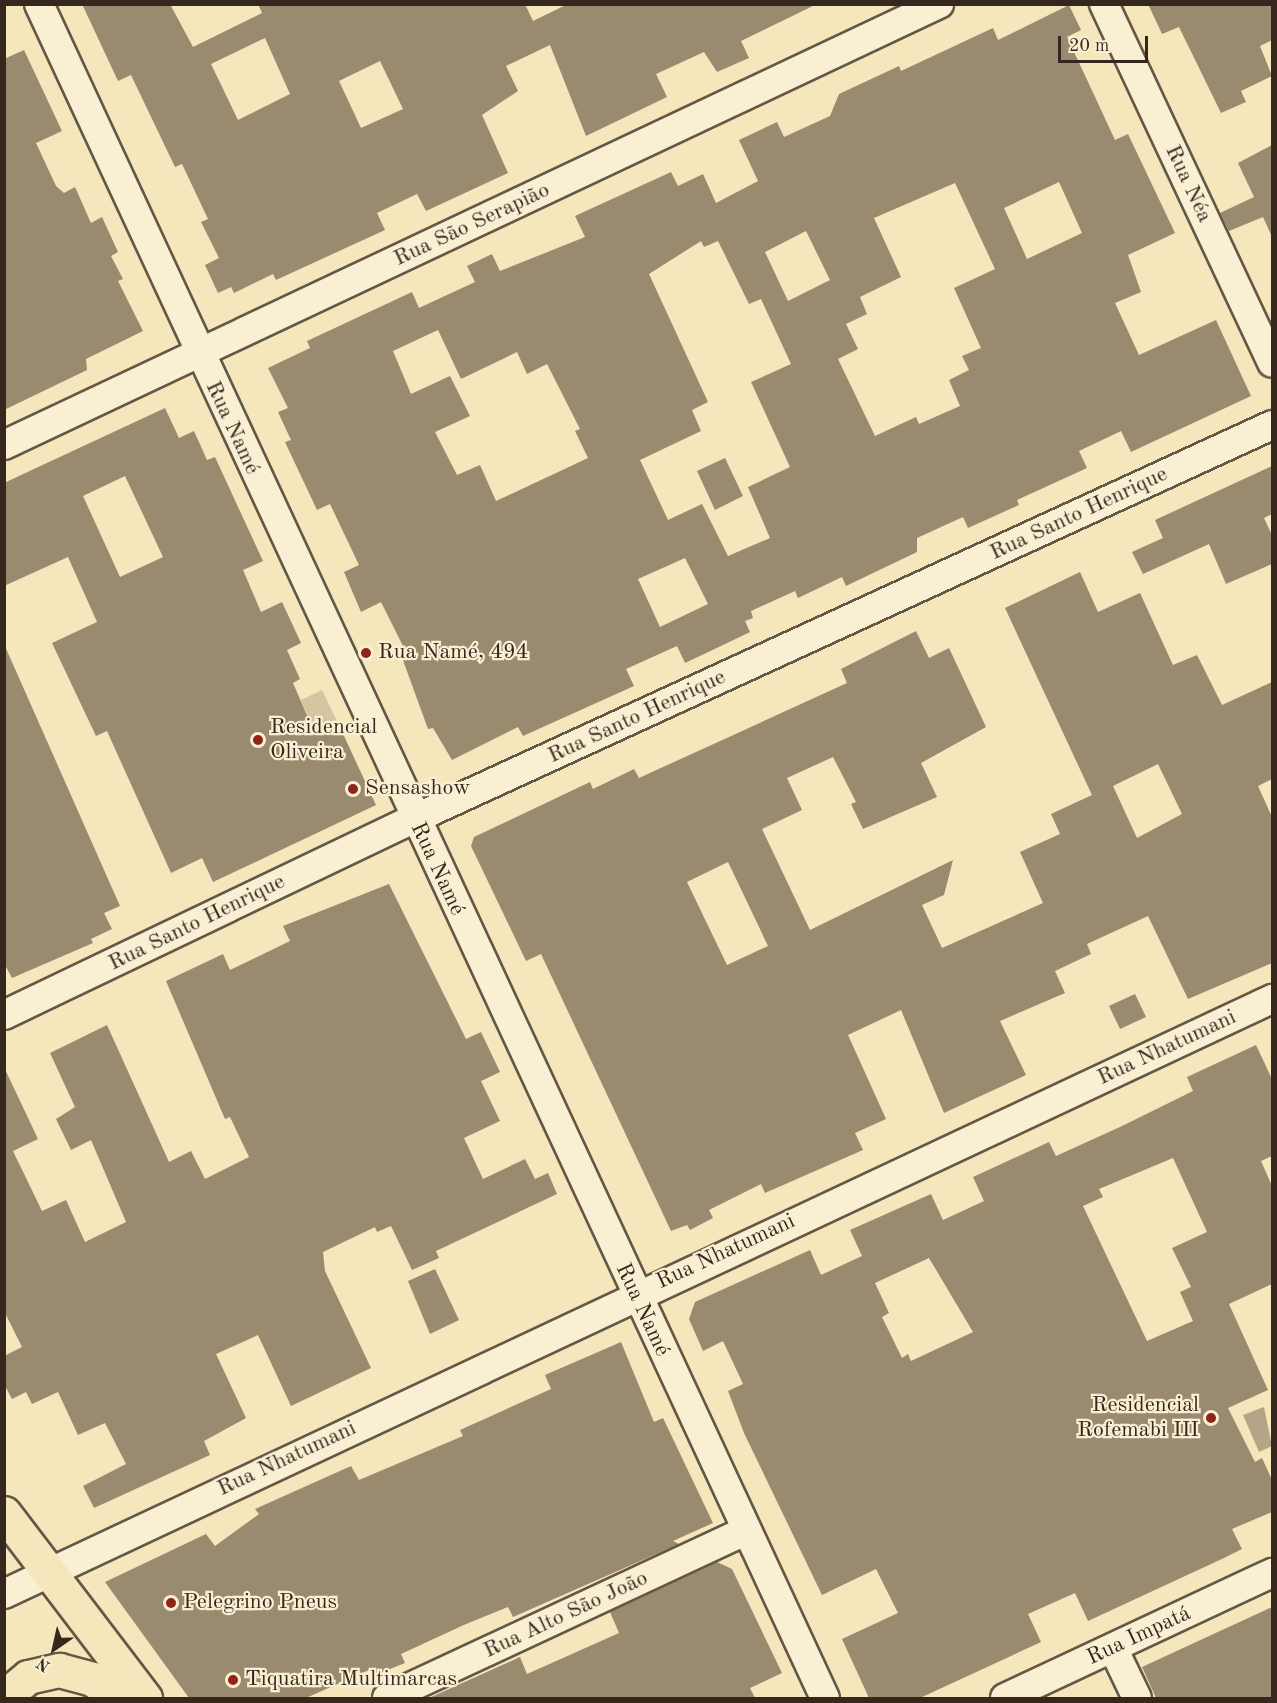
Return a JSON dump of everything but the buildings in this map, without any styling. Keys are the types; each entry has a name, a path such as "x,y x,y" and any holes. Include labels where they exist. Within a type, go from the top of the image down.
{"main road":[{"path":"4,1513 52,1571 145,1698"},
{"path":"4,1697 28,1677 59,1670 92,1679 120,1698"}],"street":[{"name":"Rua Namé","path":"39,4 198,354 745,1531 825,1698"},
{"name":"Rua São Serapião","path":"4,445 939,4"},
{"name":"Rua Néa","path":"1104,4 1272,363"},
{"name":"Rua Santo Henrique","path":"4,1015 414,819 1272,425"},
{"name":"Rua Nhatumani","path":"4,1594 635,1295 1272,999"},
{"name":"Rua Alto São João","path":"387,1698 745,1531"},
{"name":"Rua Impatá","path":"1005,1698 1272,1573"},
{"path":"1113,1648 1137,1698"}],"shaded area":[{"path":"322,690 338,723 315,734 301,700"},
{"path":"1264,1407 1272,1446 1259,1452 1243,1415"}],"place":[{"name":"Rua Namé, 494","path":"366,653"},
{"name":"Residencial Oliveira","path":"258,740"},
{"name":"Sensashow","path":"353,789"},
{"name":"Residencial Rofemabi III","path":"1211,1418"},
{"name":"Pelegrino Pneus","path":"171,1603"},
{"name":"Tiquatira Multimarcas","path":"233,1680"}]}
